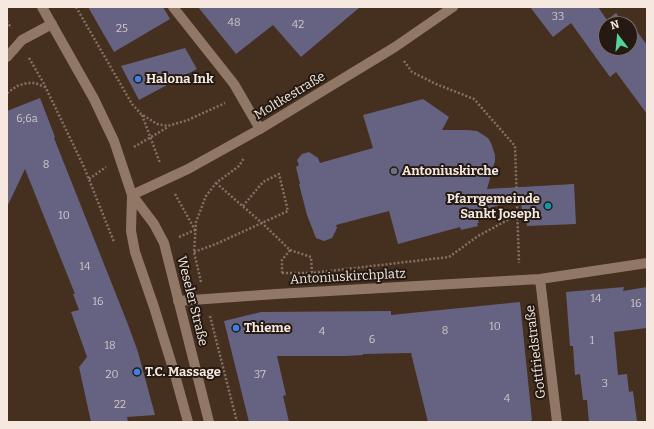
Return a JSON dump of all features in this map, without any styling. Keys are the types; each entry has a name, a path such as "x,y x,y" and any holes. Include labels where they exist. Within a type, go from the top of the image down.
{"main road":[{"name":"Weseler Straße","path":"42,7 94,99 114,141 132,195 160,234 164,243 209,422"},
{"path":"173,7 234,84 260,130"},
{"name":"Moltkestraße","path":"132,195 188,168 260,130 395,47 454,7"},
{"path":"7,57 19,42 52,24"},
{"name":"Weseler Straße","path":"132,195 131,231 135,252 156,315 188,422"},
{"name":"Antoniuskirchplatz","path":"178,301 540,279 647,263"},
{"name":"Gottfriedstraße","path":"540,279 557,422"}],"path":[{"path":"76,7 132,104 141,114 157,124 168,126 188,120 240,96"},
{"path":"7,21 45,87 84,167 115,245"},
{"path":"395,47 412,72 436,84 474,98 515,146 519,280"},
{"path":"7,93 17,86 27,83 35,83 45,87"},
{"path":"237,422 194,252 196,222 206,196 216,183 239,166"},
{"path":"194,252 216,244 288,211 279,174 263,182 243,206"},
{"name":"Antoniuskirchplatz","path":"216,183 262,223 290,250 311,257 312,272"},
{"name":"Antoniuskirchplatz","path":"282,273 312,272 449,257 478,236 517,215"},
{"name":"Antoniuskirchplatz","path":"282,260 290,250"}],"building":[{"path":"88,7 163,7 170,19 114,52"},
{"path":"198,7 360,7 301,57 273,25 236,54"},
{"path":"530,7 598,7 604,16 598,16 598,56 638,56 638,33 647,45 647,114 616,72 610,77 571,23 553,37"},
{"path":"185,48 197,69 139,100 121,66"},
{"path":"40,98 55,137 54,138 138,352 155,415 127,417 128,422 91,422 79,367 87,357 71,312 79,310 73,294 75,294 25,169 7,207 7,111"},
{"name":"Antoniuskirche","path":"423,99 449,117 442,130 477,131 488,138 495,155 495,161 487,189 574,184 576,224 527,226 526,213 522,214 521,199 475,212 479,223 477,223 478,226 461,230 460,227 398,244 389,211 336,225 337,228 332,238 324,241 316,238 307,215 299,184 296,167 299,165 297,160 302,154 309,152 318,158 320,163 373,148 363,115"},
{"path":"624,287 623,291 647,287 647,328 614,332 618,375 627,374 629,392 633,391 637,422 589,422 587,400 583,400 580,374 575,375 573,346 570,346 566,292"},
{"path":"520,302 531,422 428,422 411,353 345,356 277,356 286,395 283,396 289,422 249,422 224,321 261,312 391,311 391,315"}],"place":[{"name":"Halona Ink","path":"138,79"},
{"name":"Antoniuskirche","path":"394,171"},
{"name":"Pfarrgemeinde Sankt Joseph","path":"548,206"},
{"name":"Thieme","path":"236,328"},
{"name":"T.C. Massage","path":"137,372"}]}
